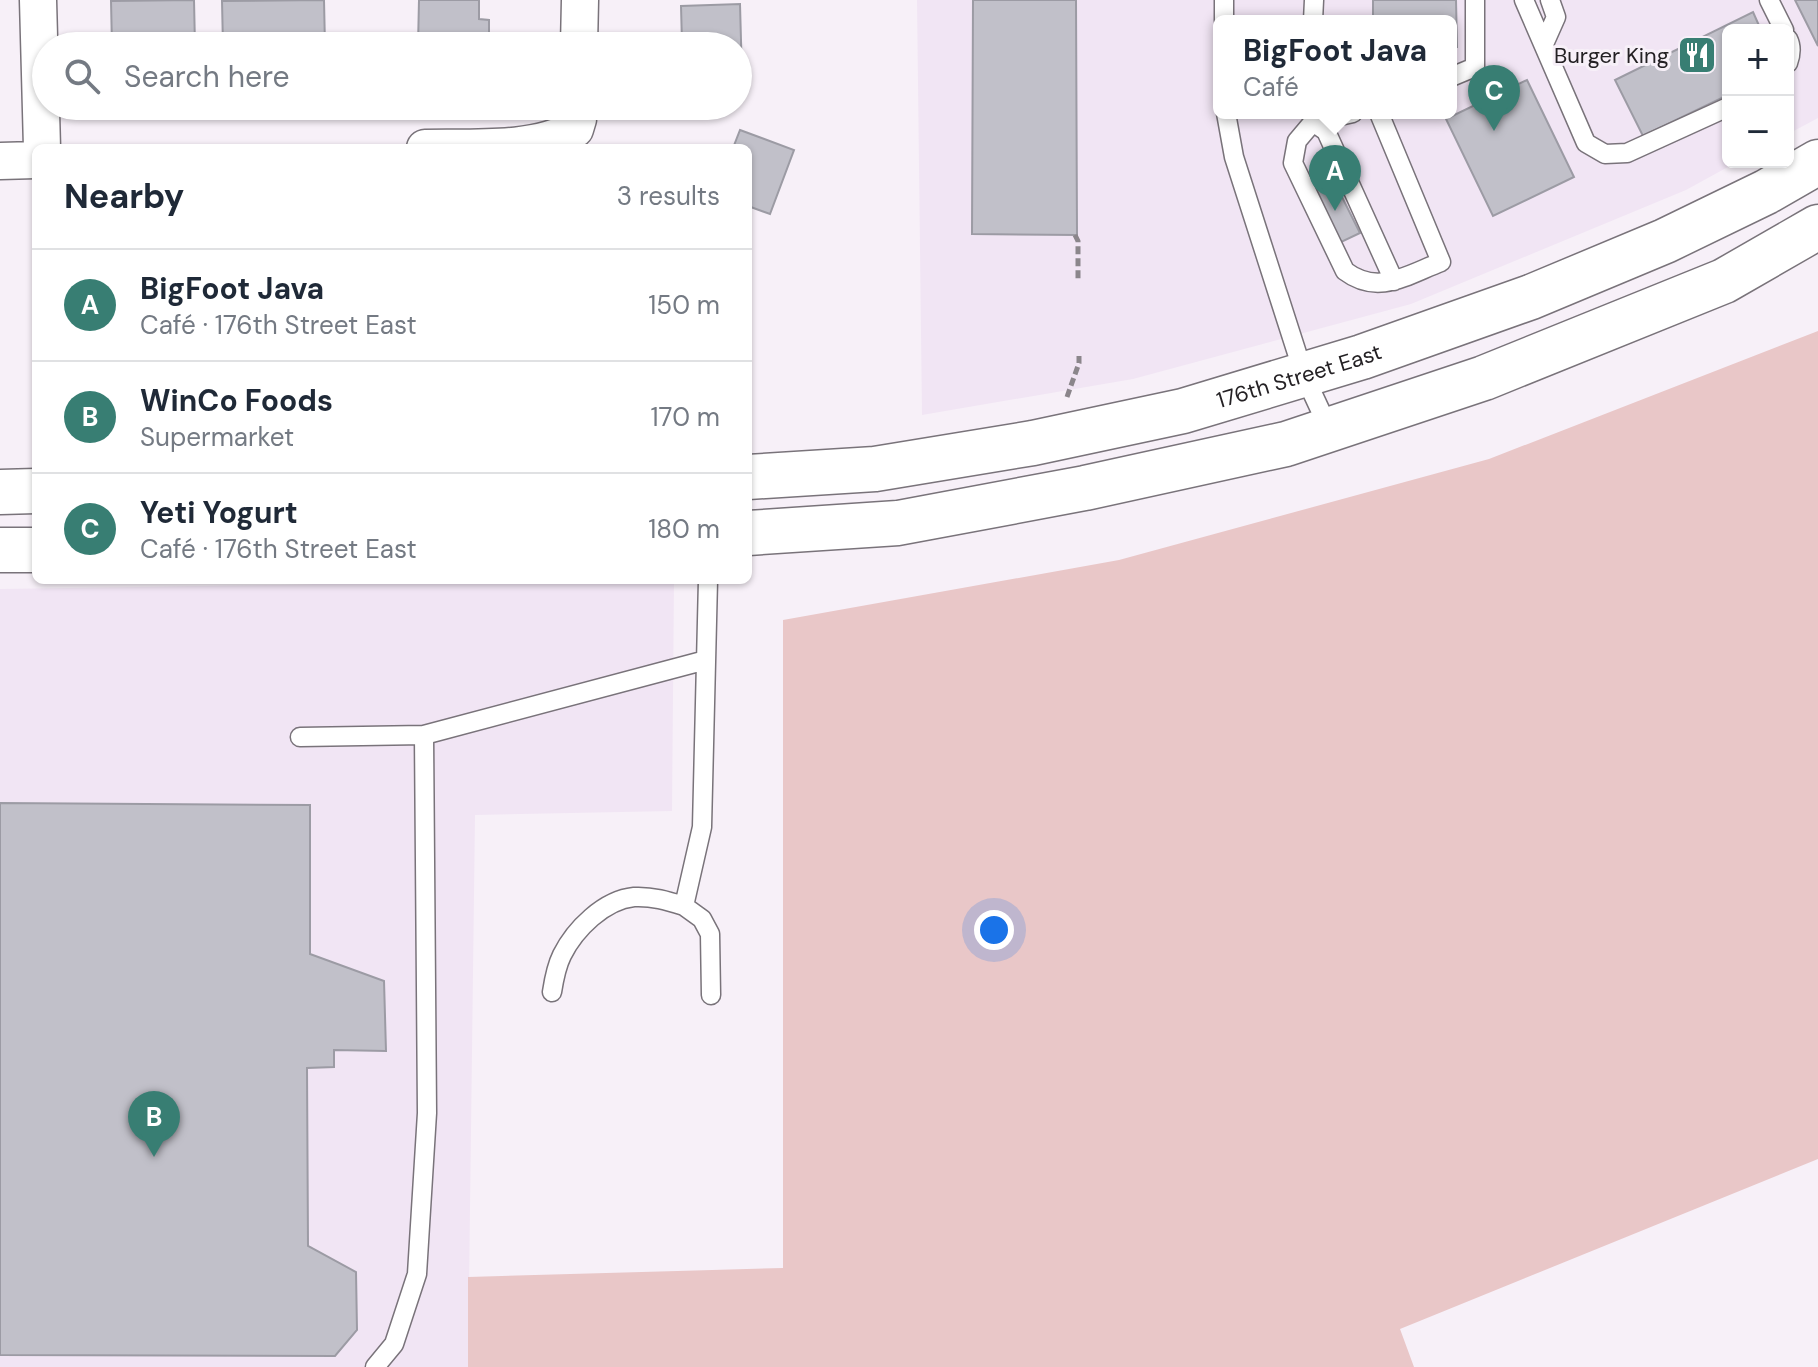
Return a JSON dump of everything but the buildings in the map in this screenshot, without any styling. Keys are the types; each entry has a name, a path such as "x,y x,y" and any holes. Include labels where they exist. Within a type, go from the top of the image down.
{"main road":[{"name":"176th Street East","path":"752,477 875,469 1033,443 1183,411 1362,357 1531,297 1665,241 1766,192 1818,162"},
{"path":"752,533 898,523 1085,488 1286,444 1484,378 1724,281 1818,227"},
{"path":"0,492 32,491"},
{"path":"0,550 32,550"}],"street":[{"path":"38,0 39,32"},
{"path":"579,32 580,0"},
{"path":"41,120 42,144"},
{"path":"530,144 560,137 575,129 577,120"},
{"path":"0,161 32,160"}],"lane":[{"path":"1457,74 1475,67 1475,0"},
{"path":"1524,0 1586,143 1605,154 1627,153 1722,110"},
{"path":"1544,44 1556,17 1550,0"},
{"path":"1769,0 1781,24"},
{"path":"1227,119 1234,157 1304,375 1329,429"},
{"path":"1312,119 1297,141 1293,163 1345,271 1354,278 1375,284 1394,281 1441,262 1381,119"},
{"path":"1315,119 1326,131 1394,281"},
{"path":"684,906 702,827 708,584"},
{"path":"300,737 424,735 706,660"},
{"path":"375,1367 394,1344 417,1274 427,1113 424,735"},
{"path":"552,992 563,954 574,937 591,918 609,905 632,897 660,898 684,906 702,919 710,934 711,995"}],"path":[{"path":"1075,235 1078,241 1078,280"},
{"path":"1065,405 1079,356"}],"shaded area":[{"path":"917,0 1818,0 1818,118 1794,131 1794,24 1722,24 1722,168 1726,168 1686,190 1411,304 1133,379 922,415"},
{"path":"1818,331 1818,1159 1400,1329 1414,1367 468,1367 468,1277 783,1268 783,620 1119,560 1489,459"},
{"path":"674,584 672,811 475,815 468,1367 0,1367 0,589"}],"place":[{"name":"Burger King","path":"1697,55"},
{"name":"Yeti Yogurt","path":"1494,131"},
{"name":"BigFoot Java","path":"1335,211"},
{"name":"WinCo Foods","path":"154,1157"}]}
